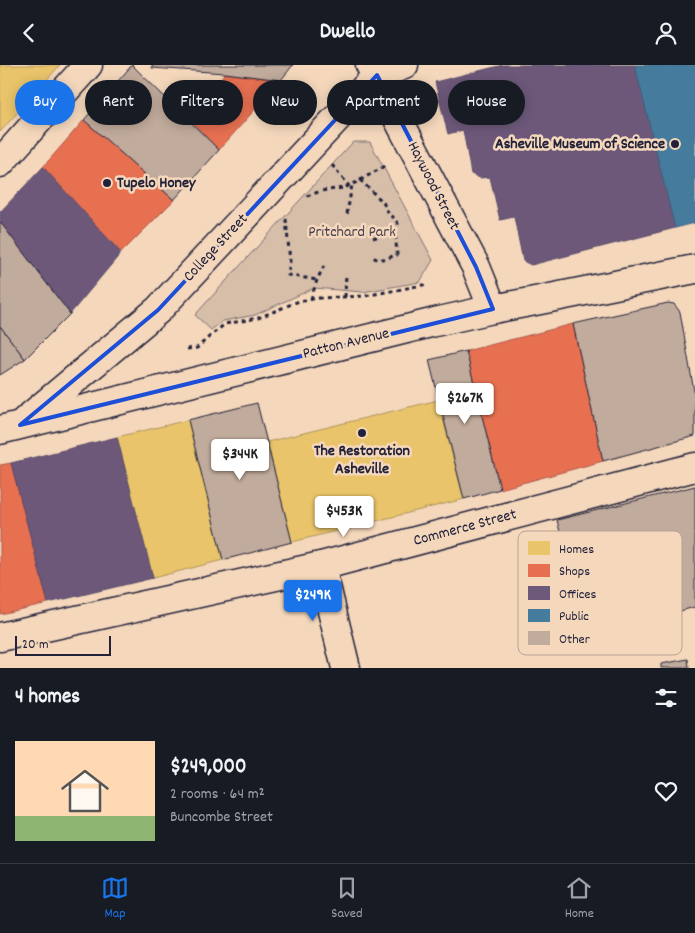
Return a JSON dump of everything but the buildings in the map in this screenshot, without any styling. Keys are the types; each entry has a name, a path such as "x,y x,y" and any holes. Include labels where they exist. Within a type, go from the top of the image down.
{"main road":[{"path":"0,163 88,65"},
{"name":"College Street","path":"10,428 158,310 374,70 404,65"},
{"name":"Haywood Street","path":"374,70 476,267 493,309"},
{"name":"Patton Avenue","path":"10,428 435,322 695,269"},
{"name":"Commerce Street","path":"0,637 321,566 695,467"},
{"path":"321,566 346,668"}],"path":[{"path":"328,159 350,185 347,214"},
{"path":"305,196 321,191 344,188 385,166"},
{"path":"360,180 383,202 389,215 395,218 398,224 395,229 397,255 380,259 370,256"},
{"path":"285,213 290,262 288,275 318,280"},
{"path":"373,238 395,231"},
{"path":"311,299 324,266"},
{"path":"345,297 346,273"},
{"path":"187,349 197,348 225,324 258,318 299,301 365,296 428,284"}],"highlighted area":[{"path":"377,75 476,267 493,309 20,425 158,310"}],"green space":[{"name":"Pritchard Park","path":"353,142 370,142 433,260 420,282 363,292 314,288 255,315 223,321 211,330 195,315"}],"place":[{"name":"Asheville Museum of Science","path":"675,144"},
{"name":"Tupelo Honey","path":"107,183"},
{"name":"The Restoration Asheville","path":"362,433"}]}
